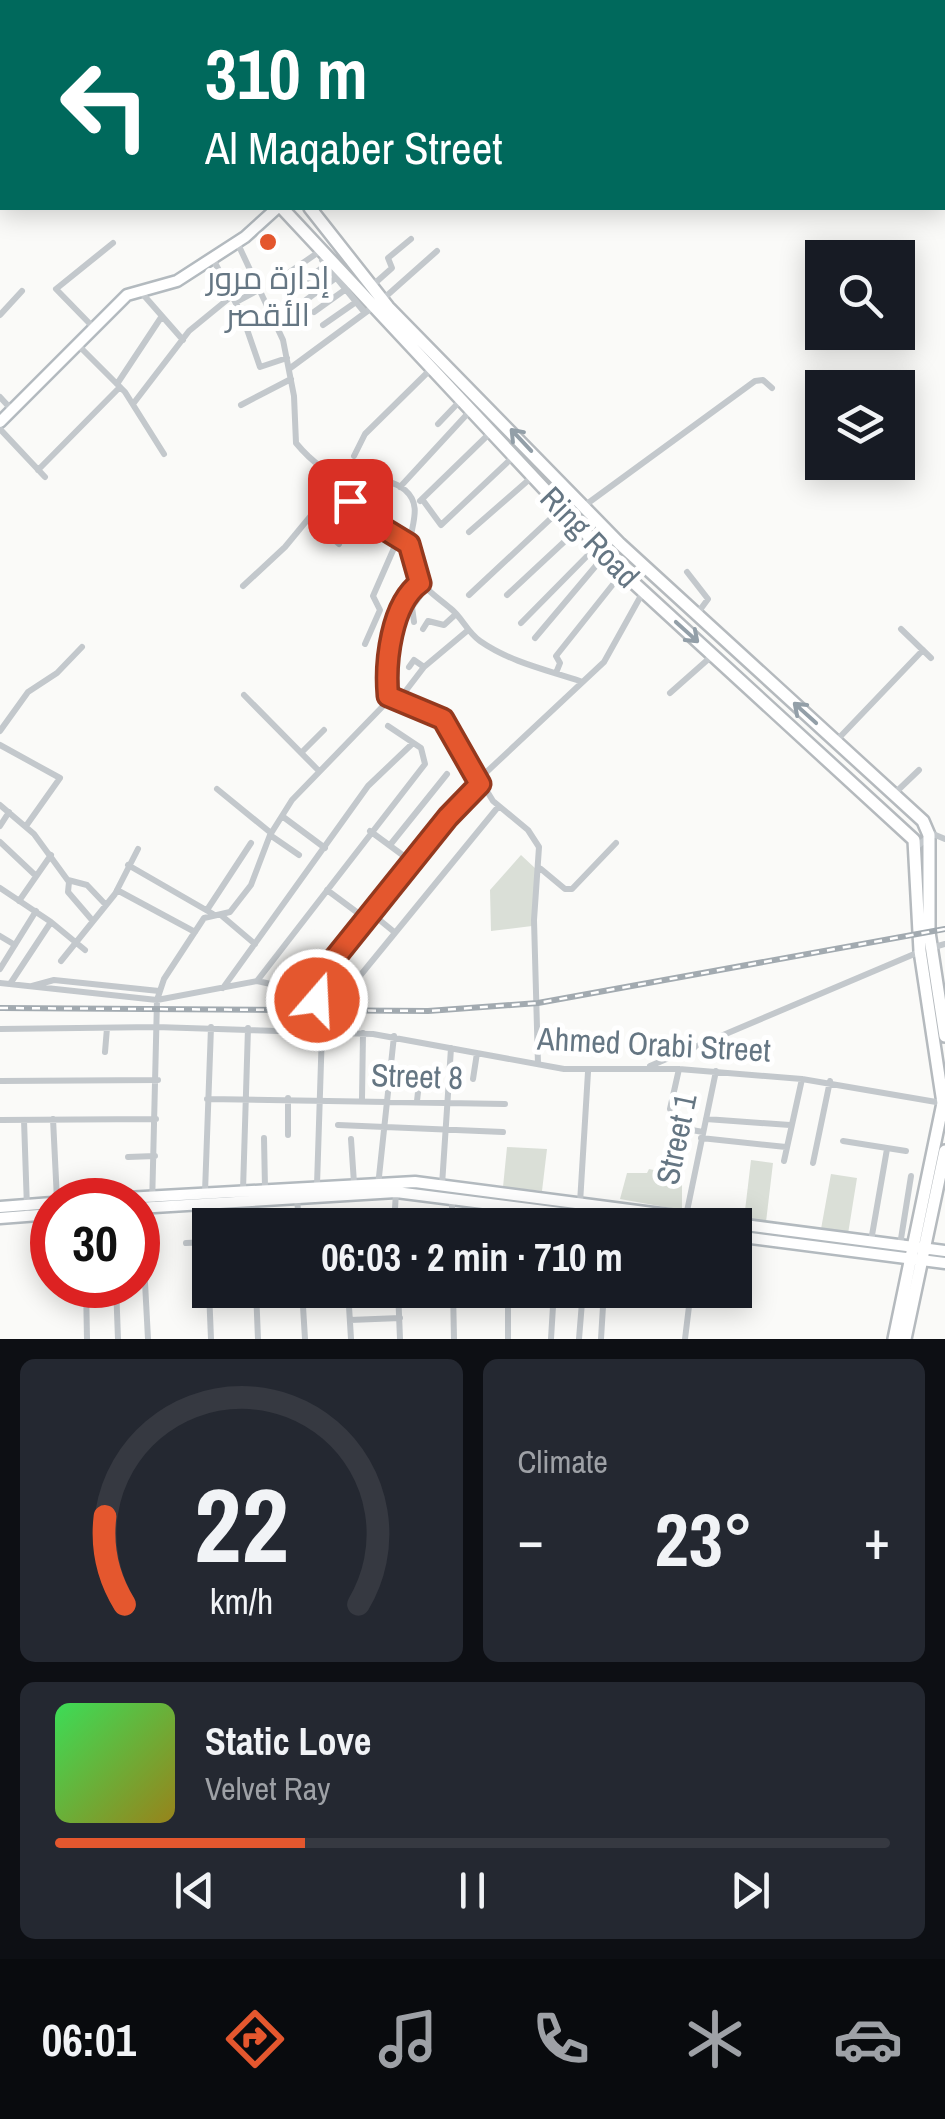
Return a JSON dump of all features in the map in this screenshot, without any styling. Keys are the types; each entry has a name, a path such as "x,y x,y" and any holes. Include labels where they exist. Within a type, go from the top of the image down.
{"main road":[{"name":"Ring Road","path":"288,210 350,286 548,468 695,615 924,820 929,836"},
{"path":"0,426 93,326 139,290 170,284 288,210"},
{"name":"Ring Road","path":"312,210 374,284 374,306 513,458 622,572 906,829 917,846"},
{"path":"533,479 548,468"},
{"path":"733,673 745,660"},
{"path":"924,933 929,836"},
{"path":"894,1339 944,1103 917,846"},
{"path":"926,950 945,1036"},
{"path":"905,1339 914,1252 945,1150"},
{"path":"160,1201 205,1192 354,1183 396,1192 442,1185 615,1208"},
{"path":"160,1203 298,1197 378,1187 414,1188 452,1198 530,1208"},
{"path":"0,1207 30,1210"},
{"path":"0,1218 30,1209"},
{"path":"752,1227 871,1242 945,1263"},
{"path":"752,1238 945,1252"}],"street":[{"path":"374,284 392,268 388,258 412,239"},
{"path":"237,242 262,288 287,358 292,437 305,454 342,478 378,480 400,488 443,524 513,458"},
{"path":"93,326 56,289 113,243"},
{"path":"289,369 374,306 438,251"},
{"path":"287,274 324,258"},
{"path":"296,288 324,258"},
{"path":"212,259 234,298 260,367 287,358"},
{"path":"306,300 341,274"},
{"path":"314,312 350,286 356,302"},
{"path":"133,404 182,340 234,298 262,288"},
{"path":"0,315 22,290"},
{"path":"139,290 182,340"},
{"path":"322,325 356,302 374,306"},
{"path":"38,470 118,385 162,316"},
{"path":"76,343 118,385 164,454"},
{"path":"354,456 366,434 431,369"},
{"path":"241,405 291,380"},
{"path":"584,506 637,472 755,380 763,380 772,388"},
{"path":"0,397 12,410"},
{"path":"438,424 460,401"},
{"path":"400,488 470,411"},
{"path":"0,426 44,477"},
{"path":"490,432 419,502 409,544 423,586 456,614 467,630 500,653 580,682"},
{"path":"243,586 310,519 342,478"},
{"path":"470,532 533,479"},
{"path":"355,480 350,508 409,544"},
{"path":"469,595 562,509"},
{"path":"310,519 339,544"},
{"path":"507,596 580,528"},
{"path":"365,644 380,610 373,596 398,539"},
{"path":"522,623 601,550"},
{"path":"535,638 601,550"},
{"path":"556,674 560,664 556,656 622,572"},
{"path":"687,572 708,600 695,615"},
{"path":"414,622 412,607 423,586"},
{"path":"151,1178 155,1156 159,991 204,918 252,885 270,834 282,816 318,770 388,696 396,616 405,597 423,586"},
{"path":"306,994 479,782 604,662 643,592"},
{"path":"424,629 428,620 444,625 456,614"},
{"path":"902,629 930,658"},
{"path":"398,701 424,667 467,630"},
{"path":"0,731 28,692 57,673 82,646"},
{"path":"836,741 923,650"},
{"path":"670,693 713,655"},
{"path":"409,667 414,660 424,667"},
{"path":"244,695 318,770"},
{"path":"388,696 443,719 498,807 535,838 540,868 534,920 538,1064"},
{"path":"257,982 370,830 425,764 422,748 411,746 388,726"},
{"path":"302,753 324,730"},
{"path":"0,745 60,778 26,826"},
{"path":"222,988 379,773 411,746"},
{"path":"895,794 919,770"},
{"path":"390,845 447,774"},
{"path":"216,789 298,856"},
{"path":"0,804 51,855 68,880 68,892 92,920"},
{"path":"0,983 157,1000 257,982 317,1000 341,999 498,807"},
{"path":"0,826 9,812"},
{"path":"282,816 325,848"},
{"path":"370,830 412,862"},
{"path":"917,846 929,836 937,834 945,839"},
{"path":"0,842 35,875"},
{"path":"215,913 250,843"},
{"path":"540,868 564,889 572,889 616,843"},
{"path":"61,961 117,890 138,848"},
{"path":"19,900 51,855"},
{"path":"128,864 215,913 255,944"},
{"path":"68,880 87,886 106,904"},
{"path":"0,888 85,950"},
{"path":"117,890 195,932"},
{"path":"327,890 393,932"},
{"path":"0,969 36,911"},
{"path":"10,984 51,922"},
{"path":"0,936 15,946"},
{"path":"644,1069 945,944"},
{"path":"31,986 54,980 159,991"},
{"name":"Ahmed Orabi Street","path":"0,1030 156,1027 363,1033 588,1072 679,1069 802,1078 944,1103"},
{"path":"105,1052 107,1028"},
{"path":"205,1192 211,1028"},
{"path":"243,1190 248,1028"},
{"path":"318,1185 322,1032"},
{"path":"362,1100 363,1033"},
{"path":"378,1187 394,1036"},
{"path":"442,1185 451,1048"},
{"path":"472,1079 477,1053"},
{"path":"670,1109 679,1069"},
{"name":"Street 1","path":"688,1208 716,1071"},
{"path":"580,1203 588,1072"},
{"path":"417,1101 420,1074"},
{"path":"784,1160 802,1078"},
{"path":"0,1080 158,1080"},
{"path":"23,1080 24,1092"},
{"path":"812,1163 830,1082"},
{"path":"288,1098 288,1135"},
{"name":"Street 8","path":"207,1100 320,1098 505,1104"},
{"path":"0,1120 156,1119"},
{"path":"706,1119 790,1125"},
{"path":"24,1120 27,1210"},
{"path":"53,1120 54,1178"},
{"path":"338,1125 503,1132"},
{"path":"675,1127 702,1135 786,1146"},
{"path":"264,1138 265,1188"},
{"path":"352,1139 354,1183"},
{"path":"844,1142 906,1151"},
{"path":"871,1242 887,1149"},
{"path":"128,1157 155,1156"},
{"path":"911,1176 914,1252"},
{"path":"395,1208 396,1192"},
{"path":"298,1197 298,1208"},
{"path":"452,1198 452,1208"},
{"path":"186,1243 192,1243"},
{"path":"86,1308 87,1339"},
{"path":"117,1308 118,1339"},
{"path":"148,1308 148,1339"},
{"path":"210,1308 211,1339"},
{"path":"257,1308 258,1339"},
{"path":"303,1308 305,1339"},
{"path":"349,1308 350,1339"},
{"path":"399,1308 400,1339"},
{"path":"453,1308 454,1339"},
{"path":"508,1308 508,1339"},
{"path":"551,1339 553,1308"},
{"path":"579,1339 582,1308"},
{"path":"601,1339 603,1308"},
{"path":"685,1339 689,1308"},
{"path":"350,1320 400,1318"}],"shaded area":[{"path":"521,855 536,869 532,926 491,931 490,890"},
{"path":"507,1147 547,1149 542,1191 503,1187"},
{"path":"751,1160 773,1163 766,1222 752,1220 752,1208 745,1208"},
{"path":"649,1169 659,1171 660,1177 682,1176 682,1208 620,1199 627,1173 647,1173"},
{"path":"831,1174 857,1178 848,1234 821,1229"}],"railway":[{"path":"0,1008 428,1011 538,1003 945,929"}],"place":[{"name":"إدارة مرور الأقصر","path":"268,242"}],"route":[{"path":"317,1000 306,994 448,817 480,784 443,719 388,696 396,616 405,597 420,583 409,544 362,518 350,508 350,501"}]}
